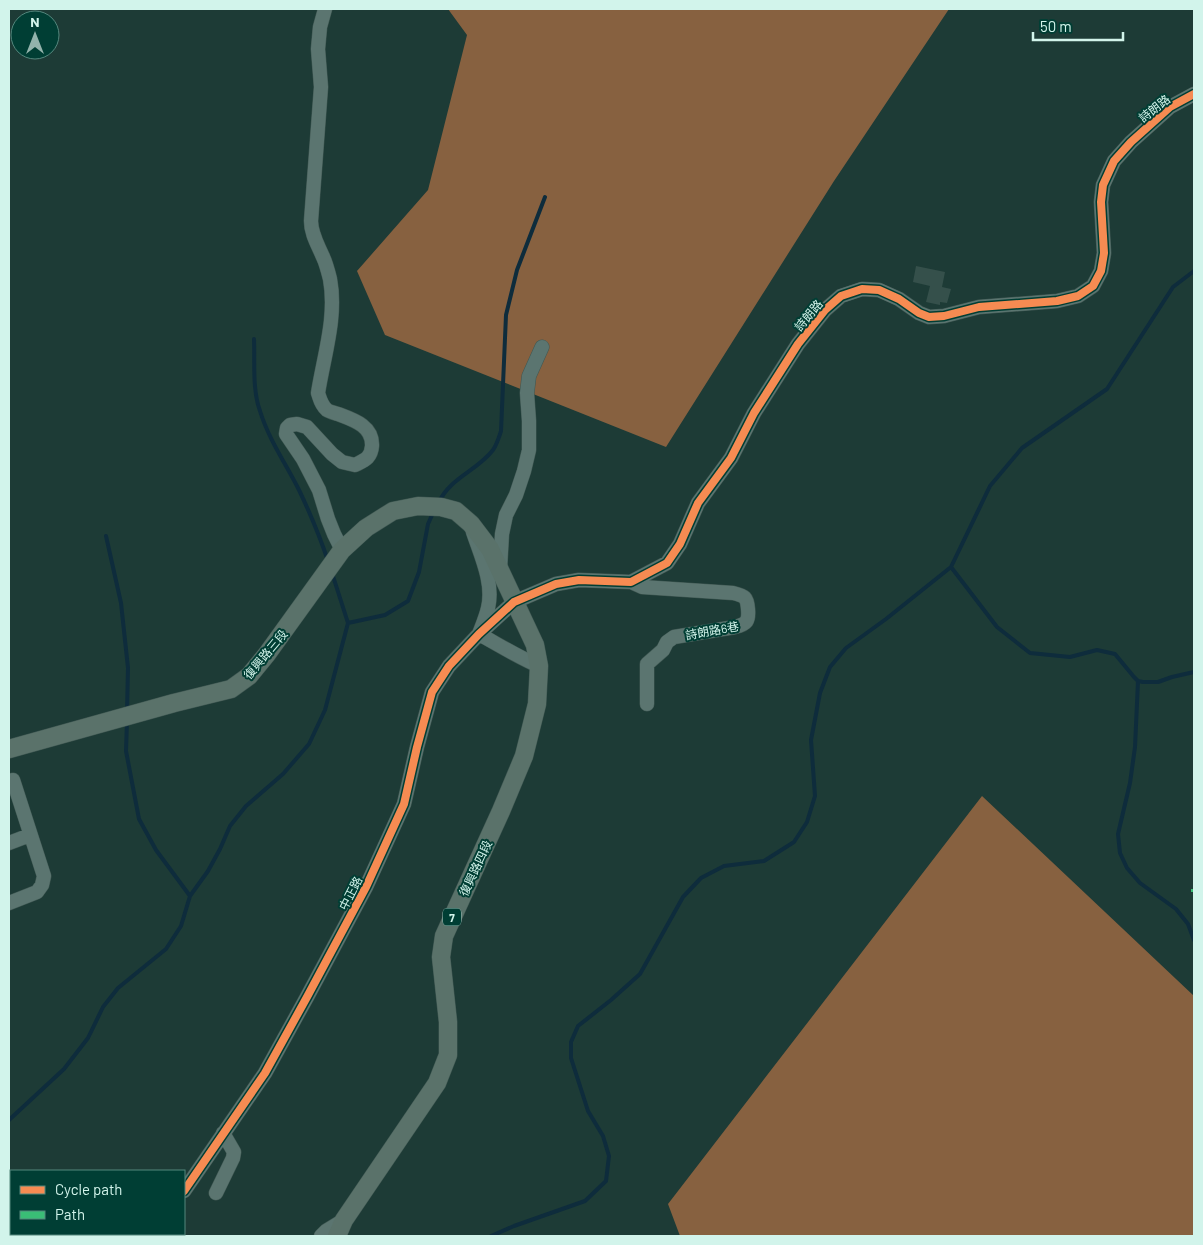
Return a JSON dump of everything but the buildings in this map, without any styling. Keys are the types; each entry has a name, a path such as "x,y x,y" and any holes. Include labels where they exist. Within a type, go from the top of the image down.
{"main road":[{"name":"復興路三段","path":"9,750 174,703 232,689 249,676 342,550 366,528 394,511 418,506 440,507"},
{"name":"復興路四段","path":"340,1228 437,1083 448,1055 448,1022 441,956 444,936 501,812 524,756 537,704 539,666 535,645 490,549 471,524 456,511 440,507"}],"street":[{"path":"324,9 318,49 321,87 310,221 311,229 330,278 332,298 331,330 318,393 320,401 327,410 362,424 369,432 372,443 371,454 365,460 355,465 342,462 306,427 297,424 290,425 287,428 286,434 303,459 319,490 328,519 342,550"},
{"name":"詩朗路","path":"514,602 556,584 578,580 631,582 667,563 680,544 698,503 731,458 754,413 798,344 825,310 841,296 862,289 879,290 899,299 919,313 929,317 944,316 979,307 1057,301 1078,296 1093,286 1101,271 1104,253 1101,202 1103,185 1114,161 1131,142 1170,107 1194,94"},
{"path":"500,572 502,534 506,515 516,495 529,450 527,394 529,376 542,347"},
{"path":"471,524 487,574 490,590 488,608 479,634 539,666"},
{"name":"詩朗路6巷","path":"631,582 642,587 733,594 743,596 747,601 749,618 744,624 674,637 667,642 664,650 647,664 647,704"},
{"name":"中正路","path":"185,1190 265,1073 308,997 366,887 404,804 432,692 449,666 479,634 514,602"},
{"path":"9,903 37,892 42,885 44,876 13,780"},
{"path":"9,843 30,835"},
{"path":"216,1193 234,1152 223,1133"},
{"path":"321,1236 326,1231 340,1228"}],"shaded area":[{"path":"448,9 949,9 834,181 666,447 385,335 357,271 428,190 467,35"},
{"path":"982,796 1194,996 1194,1236 680,1236 668,1204"}],"waterway":[{"path":"439,502 457,480 487,457 499,438 501,431 506,315 517,270 545,197"},
{"path":"491,1236 585,1201 606,1181 609,1156 603,1136 588,1111 571,1058 571,1042 578,1026 640,974 683,897 701,878 724,866 764,861 794,842 807,822 815,796 811,740 820,693 830,667 846,648 951,567 990,486 1022,448 1107,389 1173,287 1194,271"},
{"path":"254,339 257,403 273,442 307,507 328,561"},
{"path":"9,1120 64,1069 88,1038 103,1007 118,988 166,949 181,926 190,896 208,871 230,826 246,806 283,774 309,744 325,710 348,623 385,615 408,601 419,572 428,524 433,513"},
{"path":"106,536 121,603 128,668 127,712"},
{"path":"951,567 997,627 1030,653 1070,657 1097,650 1115,654 1134,677 1138,681 1143,682 1158,682 1194,672"},
{"path":"332,573 348,623"},
{"path":"1138,681 1135,747 1130,783 1118,834 1120,853 1127,868 1140,883 1176,909 1188,924 1194,940"},
{"path":"127,721 126,751 139,819 156,850 190,896"}],"cycle path":[{"path":"185,1190 265,1073 366,887 404,804 432,692 449,666 479,634 514,602 556,584 579,580 631,582 667,563 680,544 698,503 731,458 754,413 798,344 825,310 841,296 862,289 879,290 899,299 919,313 929,317 944,316 979,307 1057,301 1078,296 1093,286 1101,271 1104,253 1101,202 1103,185 1114,161 1131,142 1170,107 1194,94"}]}
